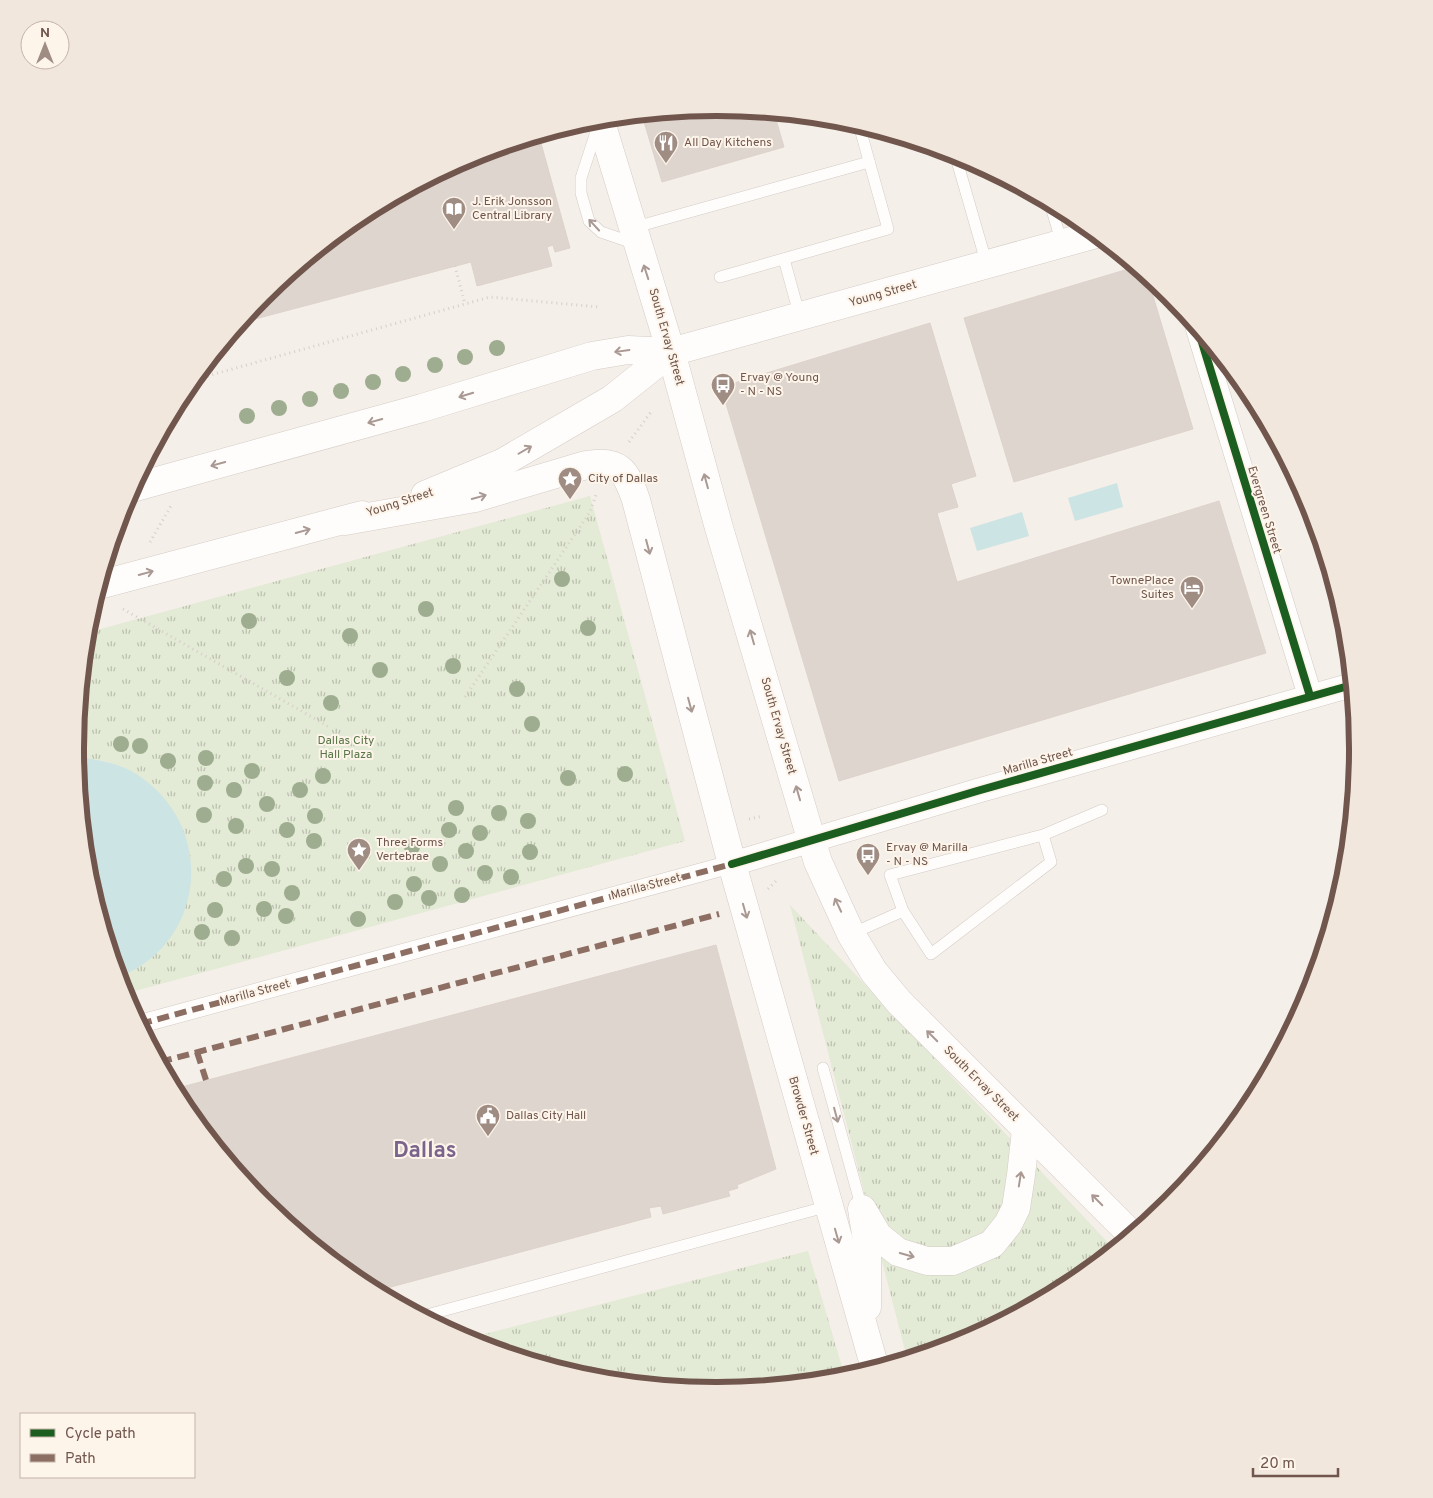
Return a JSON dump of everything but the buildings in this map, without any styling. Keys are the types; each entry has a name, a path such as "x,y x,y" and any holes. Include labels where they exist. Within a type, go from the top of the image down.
{"main road":[{"name":"South Ervay Street","path":"602,127 671,352 722,537 818,862 851,934 874,972 899,1002 1127,1230"},
{"name":"Young Street","path":"142,485 422,408 592,356 628,350 671,352 1087,237"},
{"name":"Young Street","path":"106,583 344,520 433,492 502,463 612,398 671,352"},
{"name":"Browder Street","path":"344,520 474,498 586,465 599,463 613,465 623,472 629,480 636,500 732,864 872,1355"},
{"path":"862,1209 878,1236 891,1247 898,1252 927,1261 952,1261 992,1244 1008,1224 1016,1208 1026,1130"},
{"path":"862,1209 866,1240 872,1355"}],"street":[{"name":"Evergreen Street","path":"1203,346 1310,696"},
{"name":"Marilla Street","path":"146,1022 732,864 967,794 1346,687"}],"lane":[{"path":"597,127 581,178 581,193 589,221 601,232 635,236 869,162"},
{"path":"720,276 888,229 861,133"},
{"path":"958,164 987,265"},
{"path":"1053,214 1062,244"},
{"path":"784,259 800,317"},
{"path":"1043,835 1051,862 931,954 903,911 890,875 1043,835 1102,810"},
{"path":"851,934 903,911"},
{"path":"823,1068 862,1209"},
{"path":"432,1314 828,1206"}],"path":[{"path":"455,266 465,304"},
{"path":"206,376 490,297 599,307"},
{"path":"626,446 651,412"},
{"path":"465,697 590,512 600,484"},
{"path":"146,549 172,504"},
{"path":"123,609 331,728"}],"green space":[{"name":"Dallas City Hall Plaza","path":"590,496 685,841 132,992 125,974 144,964 163,946 177,924 188,898 123,767 104,761 84,760 85,708 89,666 95,630"},
{"path":"790,905 1110,1245 1068,1275 1033,1297 959,1334 906,1352"},
{"path":"808,1251 843,1369 758,1380 716,1382 675,1380 593,1370 513,1348 478,1336"}],"water":[{"path":"1117,483 1123,507 1075,521 1068,498"},
{"path":"1022,512 1029,536 977,551 970,528"},
{"path":"84,758 122,767 142,778 166,800 182,827 190,855 190,885 184,913 169,939 148,961 125,974 105,913 96,872 89,832"}],"marked path":[{"path":"146,1022 732,864"},
{"path":"166,1060 719,914"},
{"path":"197,1052 206,1080"}],"cycle path":[{"path":"1203,346 1310,696"},
{"path":"732,864 977,791 1346,687"}],"place":[{"name":"All Day Kitchens","path":"666,164"},
{"name":"J. Erik Jonsson Central Library","path":"454,230"},
{"name":"Ervay @ Young - N - NS","path":"723,406"},
{"name":"City of Dallas","path":"570,500"},
{"name":"TownePlace Suites","path":"1192,609"},
{"name":"Three Forms Vertebrae","path":"359,871"},
{"name":"Ervay @ Marilla - N - NS","path":"868,876"},
{"name":"Dallas City Hall","path":"488,1137"}],"district":[{"name":"Dallas","path":"425,1151"}]}
